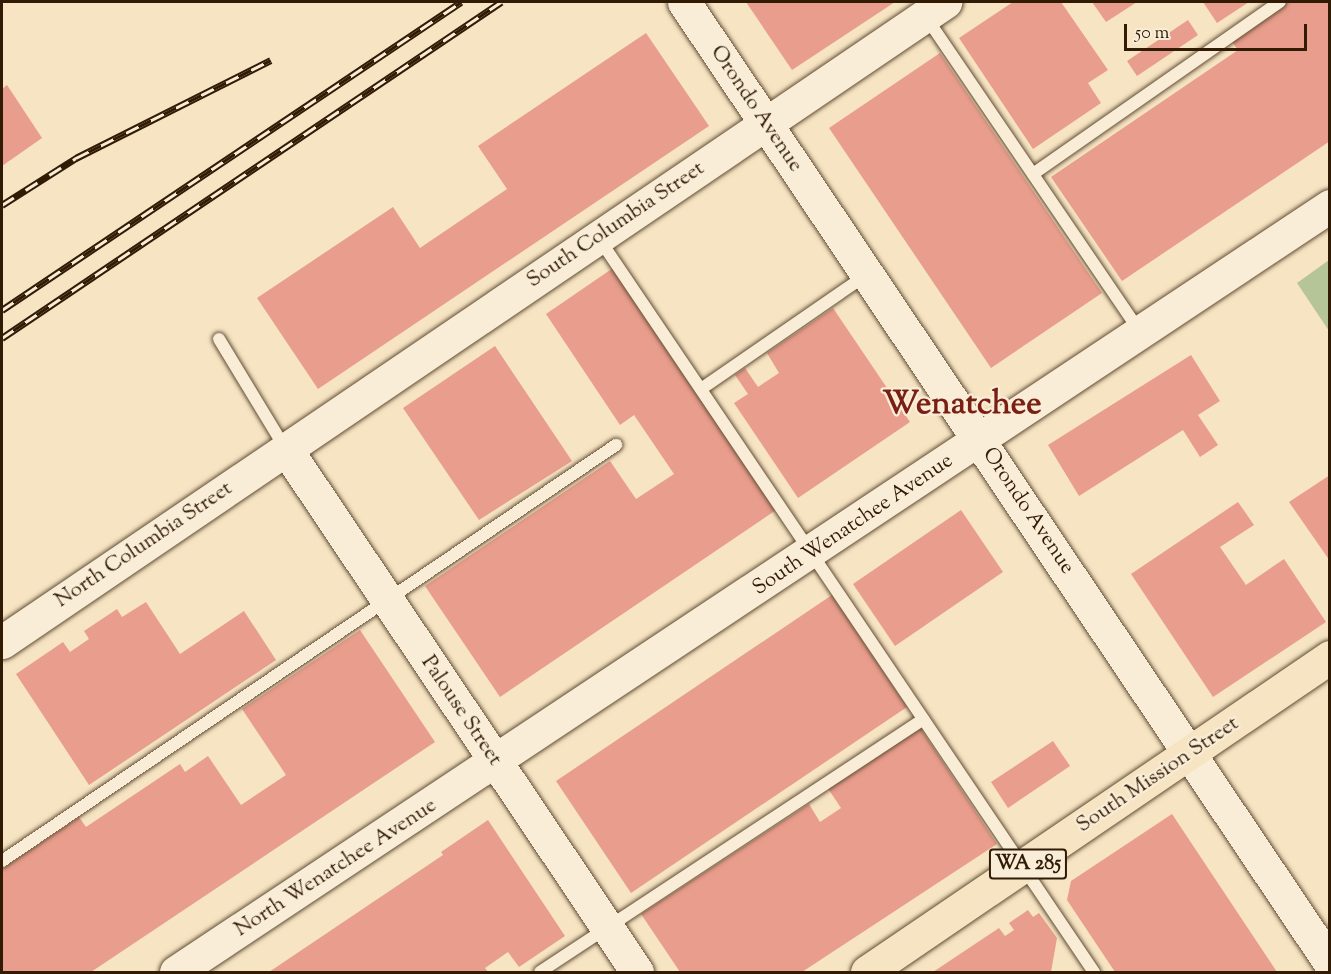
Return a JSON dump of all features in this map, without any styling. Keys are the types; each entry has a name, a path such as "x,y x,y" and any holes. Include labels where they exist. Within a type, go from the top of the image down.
{"main road":[{"name":"Orondo Avenue","path":"684,2 1329,963"},
{"name":"South Columbia Street","path":"286,448 935,8"},
{"name":"South Wenatchee Avenue","path":"496,763 1329,206"},
{"name":"Palouse Street","path":"286,448 637,972"},
{"name":"North Columbia Street","path":"2,642 286,448"},
{"name":"South Mission Street","path":"867,972 1189,755 1329,657"},
{"name":"North Wenatchee Avenue","path":"176,972 496,763"}],"lane":[{"path":"1034,174 1280,2"},
{"path":"935,8 1034,174 1142,333"},
{"path":"598,237 1094,972"},
{"path":"700,389 868,274"},
{"path":"219,339 286,448"},
{"path":"2,861 388,602 616,445"},
{"path":"540,972 923,719"}],"green space":[{"path":"1329,260 1329,331 1297,283"}],"building":[{"path":"746,2 895,2 792,70"},
{"path":"1013,2 1061,2 1108,70 1088,83 1101,103 1033,149 959,38"},
{"path":"1092,2 1137,2 1106,22"},
{"path":"1203,2 1249,2 1217,23"},
{"path":"1285,2 1330,2 1330,141 1122,281 1051,177 1238,50 1230,39"},
{"path":"1188,20 1198,35 1137,76 1127,61"},
{"path":"646,33 709,126 318,389 257,298 393,207 420,248 507,189 478,146"},
{"path":"940,53 1102,293 991,368 829,128"},
{"path":"7,85 42,138 2,166 2,89"},
{"path":"616,266 779,508 500,697 425,586 610,461 636,499 674,474 634,415 620,425 546,314"},
{"path":"833,308 910,422 798,498 734,403 748,394 735,375 745,368 758,387 779,373 767,353"},
{"path":"495,346 572,461 479,520 403,408"},
{"path":"1191,355 1220,401 1198,415 1218,445 1200,457 1183,430 1079,496 1048,445"},
{"path":"1330,475 1330,561 1289,502"},
{"path":"1238,502 1254,525 1220,547 1246,585 1284,559 1326,622 1213,697 1131,574"},
{"path":"961,510 1003,572 895,646 853,584"},
{"path":"832,595 907,707 631,893 556,781"},
{"path":"146,602 180,654 244,611 276,660 89,785 16,674 63,642 70,652 89,639 84,631 117,609 122,617"},
{"path":"360,630 435,742 91,972 2,972 2,869 79,817 86,827 180,764 185,772 208,756 241,805 286,775 242,709"},
{"path":"919,726 997,844 802,972 680,972 641,914 809,804 820,822 841,808 827,787"},
{"path":"1053,741 1070,766 1008,808 991,782"},
{"path":"1172,814 1277,972 1115,972 1067,900 1071,881"},
{"path":"488,820 565,936 519,967 508,952 485,968 488,972 269,972 443,855 441,852"},
{"path":"1028,910 1033,917 1039,913 1057,938 1051,972 933,972 999,928 1005,936 1014,930 1009,923"}],"railway":[{"path":"2,310 461,2"},
{"path":"2,338 501,2"},
{"path":"2,205 76,158 271,60"}],"district":[{"name":"Wenatchee","path":"962,406"}]}
